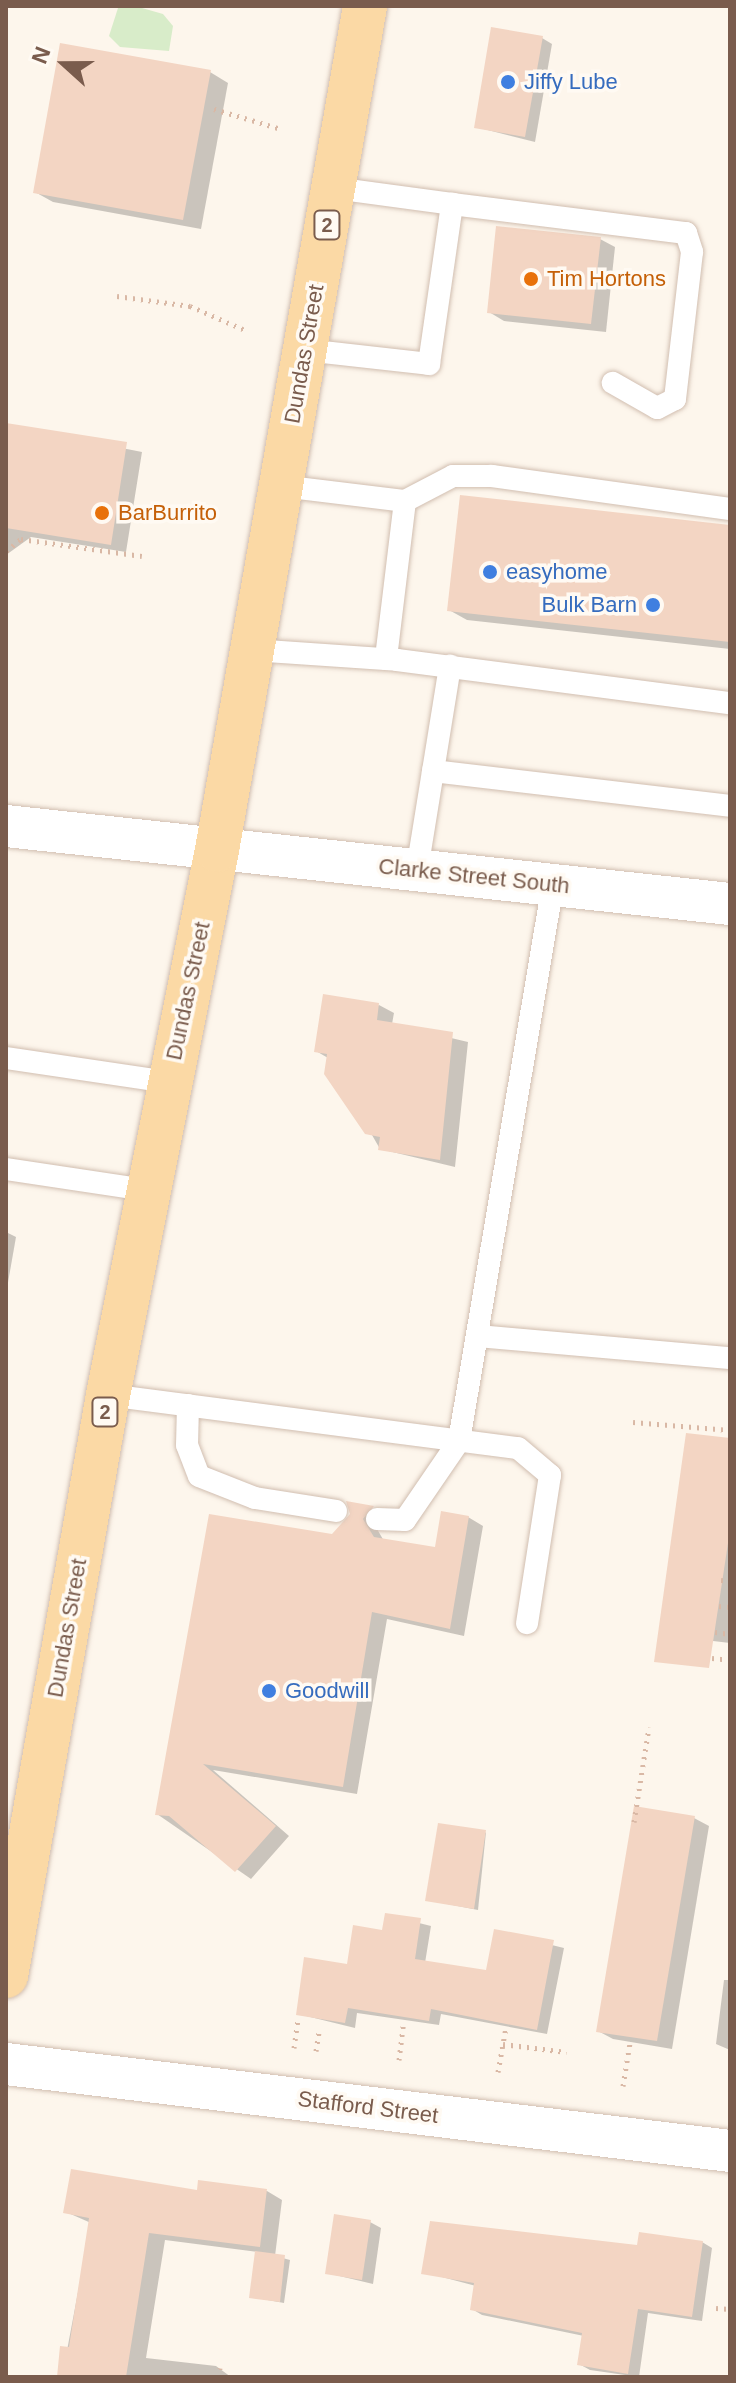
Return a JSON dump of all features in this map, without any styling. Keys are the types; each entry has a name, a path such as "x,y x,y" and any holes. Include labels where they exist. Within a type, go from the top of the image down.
{"main road":[{"name":"Dundas Street","path":"6,1976 108,1395 168,1082 217,850 365,6"}],"street":[{"name":"Clarke Street South","path":"6,826 730,904"},
{"name":"Stafford Street","path":"6,2064 730,2151"}],"lane":[{"path":"333,188 686,233 692,252 675,399 657,408 613,383"},
{"path":"305,350 429,364 452,204"},
{"path":"281,486 405,501 453,476 492,476 730,509"},
{"path":"386,659 405,501"},
{"path":"252,650 450,666 730,703"},
{"path":"417,870 450,666"},
{"path":"433,771 730,806"},
{"path":"377,1519 405,1520 459,1441 553,884"},
{"path":"6,1058 168,1082"},
{"path":"6,1169 147,1190"},
{"path":"477,1336 730,1358"},
{"path":"108,1395 518,1448 550,1475 527,1623"},
{"path":"188,1405 187,1445 199,1476 255,1498 336,1511"}],"path":[{"path":"214,109 278,128"},
{"path":"117,296 190,306 245,330"},
{"path":"6,551 21,539 142,556"},
{"path":"633,1422 730,1430"},
{"path":"721,1580 730,1581"},
{"path":"719,1606 730,1607"},
{"path":"715,1632 730,1634"},
{"path":"712,1658 730,1660"},
{"path":"634,1822 649,1727"},
{"path":"294,2048 298,2020"},
{"path":"399,2060 404,2021"},
{"path":"498,2072 506,2027"},
{"path":"316,2051 319,2031"},
{"path":"623,2086 630,2043"},
{"path":"503,2044 567,2052"},
{"path":"716,2308 730,2309"},
{"path":"219,2377 220,2368"}],"green space":[{"path":"135,6 163,14 173,26 169,51 120,47 109,36 118,8"}],"building":[{"name":"Jiffy Lube","path":"491,27 543,36 525,137 474,128"},
{"path":"60,43 211,70 183,220 33,193"},
{"path":"496,226 601,237 591,324 487,313"},
{"path":"6,423 127,442 111,545 6,528"},
{"path":"460,495 730,525 730,642 447,611"},
{"path":"323,994 379,1003 377,1020 453,1032 440,1160 378,1150 380,1137 365,1134 324,1074 327,1054 314,1052"},
{"path":"686,1433 730,1438 730,1530 709,1668 654,1662"},
{"name":"Goodwill","path":"346,1501 374,1506 363,1519 374,1537 435,1547 441,1511 469,1516 450,1629 372,1612 343,1787 203,1764 276,1826 235,1872 169,1816 155,1815 209,1514 332,1534 350,1514"},
{"path":"634,1806 695,1816 657,2041 596,2032"},
{"path":"438,1823 486,1830 474,1909 425,1901"},
{"path":"385,1913 421,1918 415,1959 486,1970 494,1929 554,1940 537,2030 431,2009 429,2021 348,2008 345,2023 296,2015 304,1957 347,1964 353,1925 382,1930"},
{"path":"71,2169 197,2190 198,2180 267,2189 260,2247 149,2233 126,2377 57,2377 60,2346 69,2347 89,2218 63,2213"},
{"path":"334,2214 371,2220 362,2280 325,2274"},
{"path":"430,2221 637,2245 639,2232 703,2241 692,2317 638,2309 628,2374 577,2365 582,2333 470,2310 474,2283 421,2274"},
{"path":"255,2251 285,2255 280,2302 249,2298"}],"place":[{"name":"Jiffy Lube","path":"508,82"},
{"name":"Tim Hortons","path":"531,279"},
{"name":"BarBurrito","path":"102,513"},
{"name":"easyhome","path":"490,572"},
{"name":"Bulk Barn","path":"653,605"},
{"name":"Goodwill","path":"269,1691"}]}
